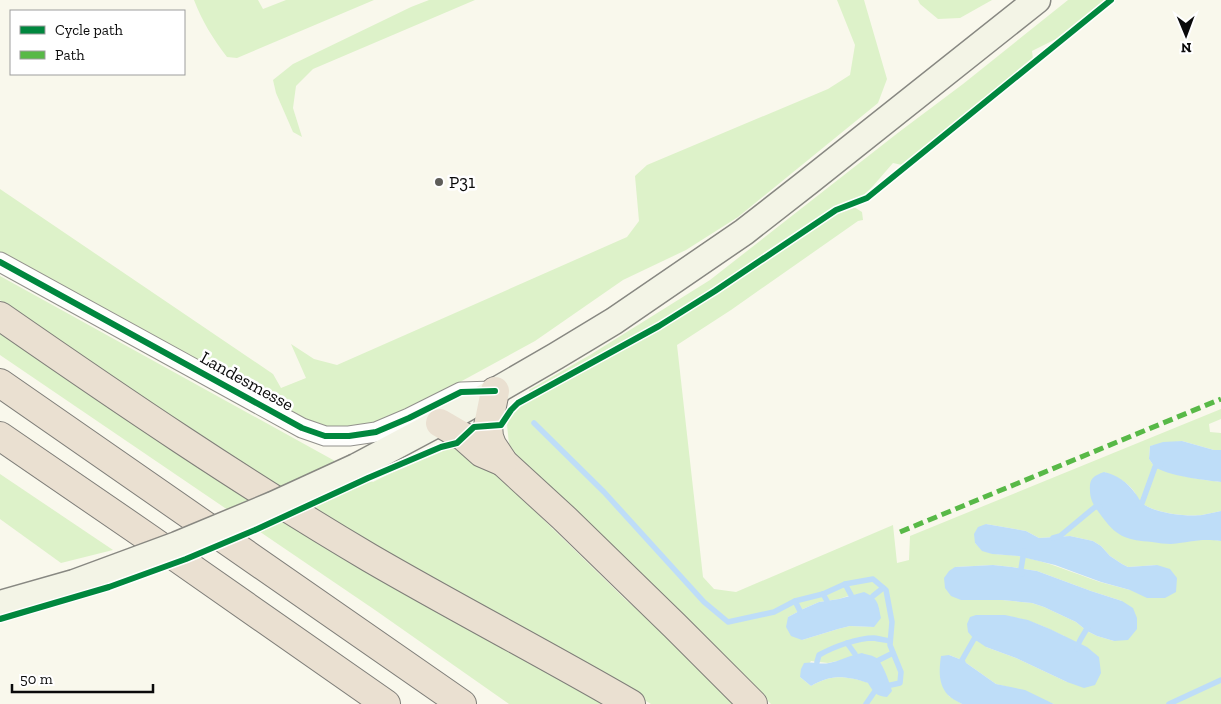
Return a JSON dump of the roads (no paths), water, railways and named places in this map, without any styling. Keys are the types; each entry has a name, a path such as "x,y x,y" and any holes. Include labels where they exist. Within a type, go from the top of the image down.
{"highway":[{"path":"0,316 144,414 309,521 433,594 631,704"},
{"path":"0,383 462,704"},
{"path":"495,391 488,426 489,437 504,463 564,518 754,704"},
{"path":"440,423 464,437 482,453 504,463"},
{"path":"0,436 386,704"}],"main road":[{"path":"0,604 74,583 176,545 273,505 356,467 440,423 556,356 614,321 744,232 1037,0"}],"street":[{"name":"Landesmesse","path":"0,262 302,428 325,436 349,436 376,432 461,392 495,391"}],"water":[{"path":"1182,441 1214,450 1221,450 1221,482 1167,472 1154,466 1149,459 1150,446 1163,442"},
{"path":"1104,472 1125,482 1142,503 1154,509 1170,514 1188,515 1202,515 1221,511 1221,541 1201,540 1166,544 1124,537 1108,525 1091,499 1091,481 1094,477"},
{"path":"986,524 1026,531 1039,538 1070,536 1093,541 1101,546 1110,556 1128,567 1157,565 1170,569 1177,578 1176,592 1165,598 1147,598 1130,590 1101,582 1055,565 1018,556 992,554 982,551 975,543 974,534 978,527"},
{"path":"993,565 1037,571 1122,601 1133,608 1137,618 1137,629 1128,640 1114,641 1097,636 1076,622 1032,603 1002,600 961,600 951,596 945,588 944,578 955,567"},
{"path":"864,592 873,597 878,605 881,618 874,627 850,626 802,640 791,636 786,627 788,617 803,609 819,602"},
{"path":"976,615 1005,615 1028,620 1087,647 1099,657 1101,673 1095,685 1084,688 986,647 974,639 968,632 967,624 970,617"},
{"path":"862,653 878,659 880,662 892,691 887,697 880,696 868,683 853,679 839,677 826,679 811,686 800,677 804,663 829,663"},
{"path":"949,655 962,660 996,684 1025,690 1054,704 962,704 948,695 942,686 940,672 941,656"}],"waterway":[{"path":"534,423 604,492 704,602 728,622 774,612 795,601 823,594 845,584 873,579 886,590 892,622 890,645 901,672 900,683 877,688 866,704"},
{"path":"1137,504 1142,503 1155,467 1161,464"},
{"path":"1053,538 1060,536 1095,507 1100,507"},
{"path":"1022,574 1024,551"},
{"path":"845,584 851,595"},
{"path":"873,596 883,588"},
{"path":"823,594 827,601"},
{"path":"795,601 800,611"},
{"path":"1077,649 1088,626"},
{"path":"964,666 962,660 974,639 979,637"},
{"path":"817,662 819,655 853,641 867,638 890,641"},
{"path":"847,643 855,654"},
{"path":"879,660 893,653"},
{"path":"1169,704 1221,680"}],"place":[{"name":"P31","path":"439,182"}]}
